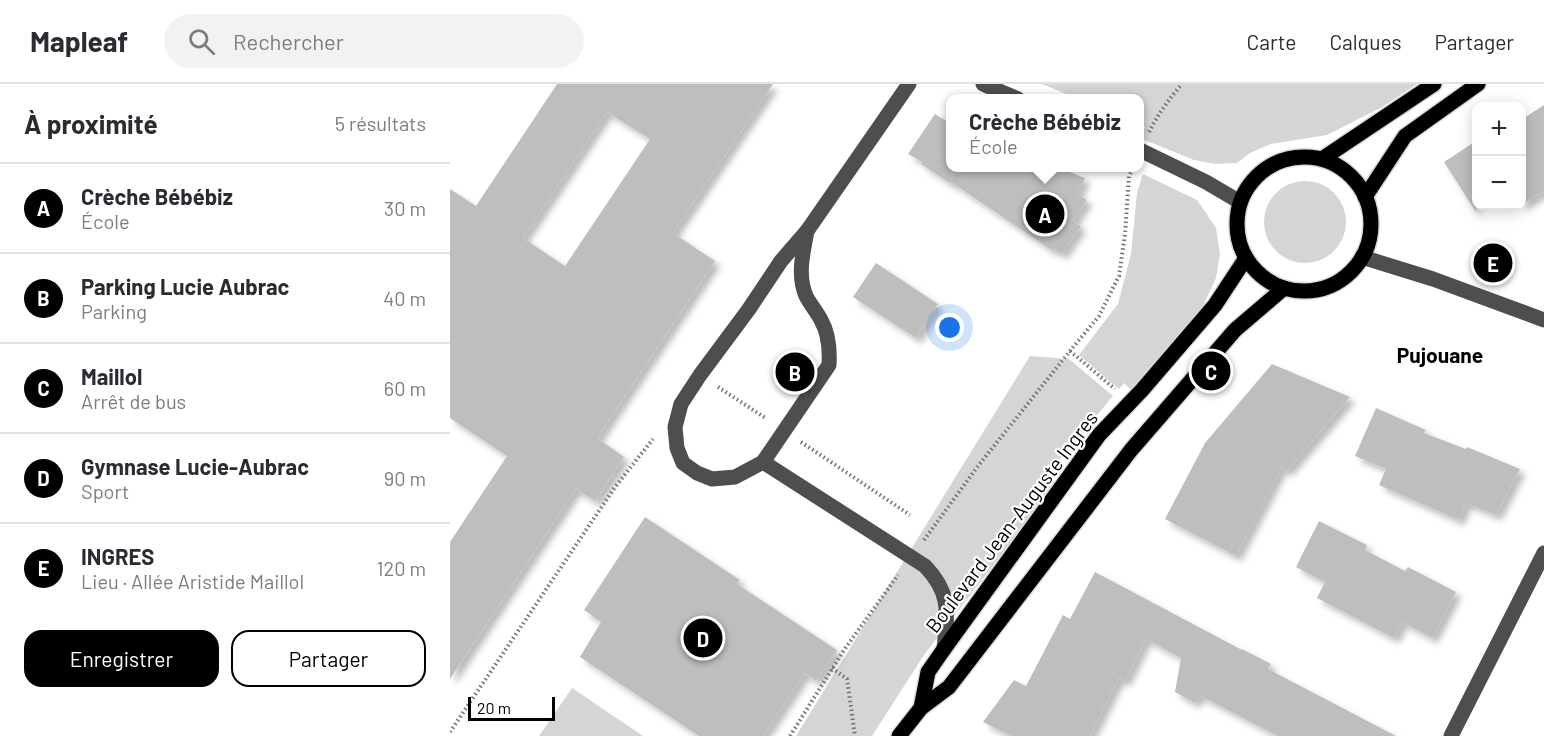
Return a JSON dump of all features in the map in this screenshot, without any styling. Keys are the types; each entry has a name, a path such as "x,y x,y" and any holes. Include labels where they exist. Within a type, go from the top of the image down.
{"main road":[{"path":"1322,159 1434,84"},
{"path":"1365,197 1405,136 1478,84"},
{"path":"1302,156 1322,159 1340,167 1355,180 1365,197 1371,217 1370,237 1362,257 1348,274 1329,286 1307,290 1284,288 1263,277 1246,258 1239,240 1237,221 1240,202 1250,184 1264,170 1282,160 1302,156"},
{"name":"Boulevard Jean-Auguste Ingres","path":"921,708 928,672 944,649 1099,435 1142,390 1215,305 1246,258"},
{"name":"Boulevard Jean-Auguste Ingres","path":"899,736 921,708 950,687 1131,450 1159,417 1235,330 1284,288"}],"street":[{"path":"807,231 801,266 802,276 806,295 827,333 830,354 828,365 763,462 735,477 712,479 697,473 683,463 677,447 675,427 681,404 781,261 807,231 909,84"},
{"path":"983,84 1006,94"},
{"path":"1144,153 1206,182 1240,202"},
{"path":"1362,257 1433,279 1544,320"},
{"path":"763,462 912,556 936,576 944,592 947,606 944,649"},
{"path":"1451,736 1544,553"}],"path":[{"path":"1144,143 1168,99 1182,84"},
{"path":"790,736 832,668 978,466 1100,316 1119,276 1131,172"},
{"path":"1070,351 1121,394"},
{"path":"700,375 910,515"},
{"path":"450,732 615,487 681,404"},
{"path":"832,668 847,679 855,736"}],"shaded area":[{"path":"1042,84 1417,84 1382,107 1327,135 1271,144 1250,153 1237,163 1215,164 1194,160 1144,140 1144,94 1066,94"},
{"path":"1143,174 1197,200 1216,228 1220,254 1216,278 1201,310 1132,391 1124,383 1119,389 1079,355 1118,304 1131,254 1137,193"},
{"path":"1297,181 1313,181 1328,188 1339,199 1346,214 1343,238 1334,251 1313,263 1297,263 1282,256 1271,245 1264,230 1264,214 1271,199 1282,188"},
{"path":"1030,356 1069,359 1113,396 1047,475 1056,484 924,655 872,736 796,736"},
{"path":"572,688 643,736 539,736"}],"building":[{"path":"557,84 773,84 673,233 715,261 597,438 624,457 595,501 576,489 450,679 450,542 507,456 450,418 450,189 476,206","holes":["607,112 650,139 565,266 523,238"]},
{"path":"1544,105 1544,191 1526,202 1526,156 1526,117"},
{"path":"935,114 946,121 946,172 1069,172 1085,178 1077,194 1087,200 1073,221 1081,226 1062,254 1054,249 1053,251 908,154"},
{"path":"1472,144 1472,206 1444,162"},
{"path":"876,263 938,304 916,338 853,297"},
{"path":"1272,364 1350,397 1287,471 1282,467 1236,556 1165,519 1205,443"},
{"path":"1376,408 1426,430 1424,433 1466,449 1467,447 1520,469 1496,515 1466,503 1459,520 1379,485 1386,469 1355,456"},
{"path":"645,517 740,580 737,584 837,650 816,681 805,673 763,736 699,736 580,657 601,622 584,610"},
{"path":"1319,521 1367,545 1365,550 1405,571 1408,567 1456,592 1432,638 1402,622 1394,638 1317,598 1325,582 1296,567"},
{"path":"1095,572 1271,664 1268,669 1396,736 1278,736 1199,695 1195,703 1175,692 1181,658 1146,639 1125,681 1119,678 1090,736 1011,736 983,722 1014,680 1026,686 1063,615 1070,619"}],"place":[{"name":"Crèche Bébébiz","path":"1045,214"},
{"name":"INGRES","path":"1493,263"},
{"name":"Maillol","path":"1211,371"},
{"name":"Parking Lucie Aubrac","path":"795,372"},
{"name":"Gymnase Lucie-Aubrac","path":"703,638"}],"district":[{"name":"Pujouane","path":"1440,356"}]}
